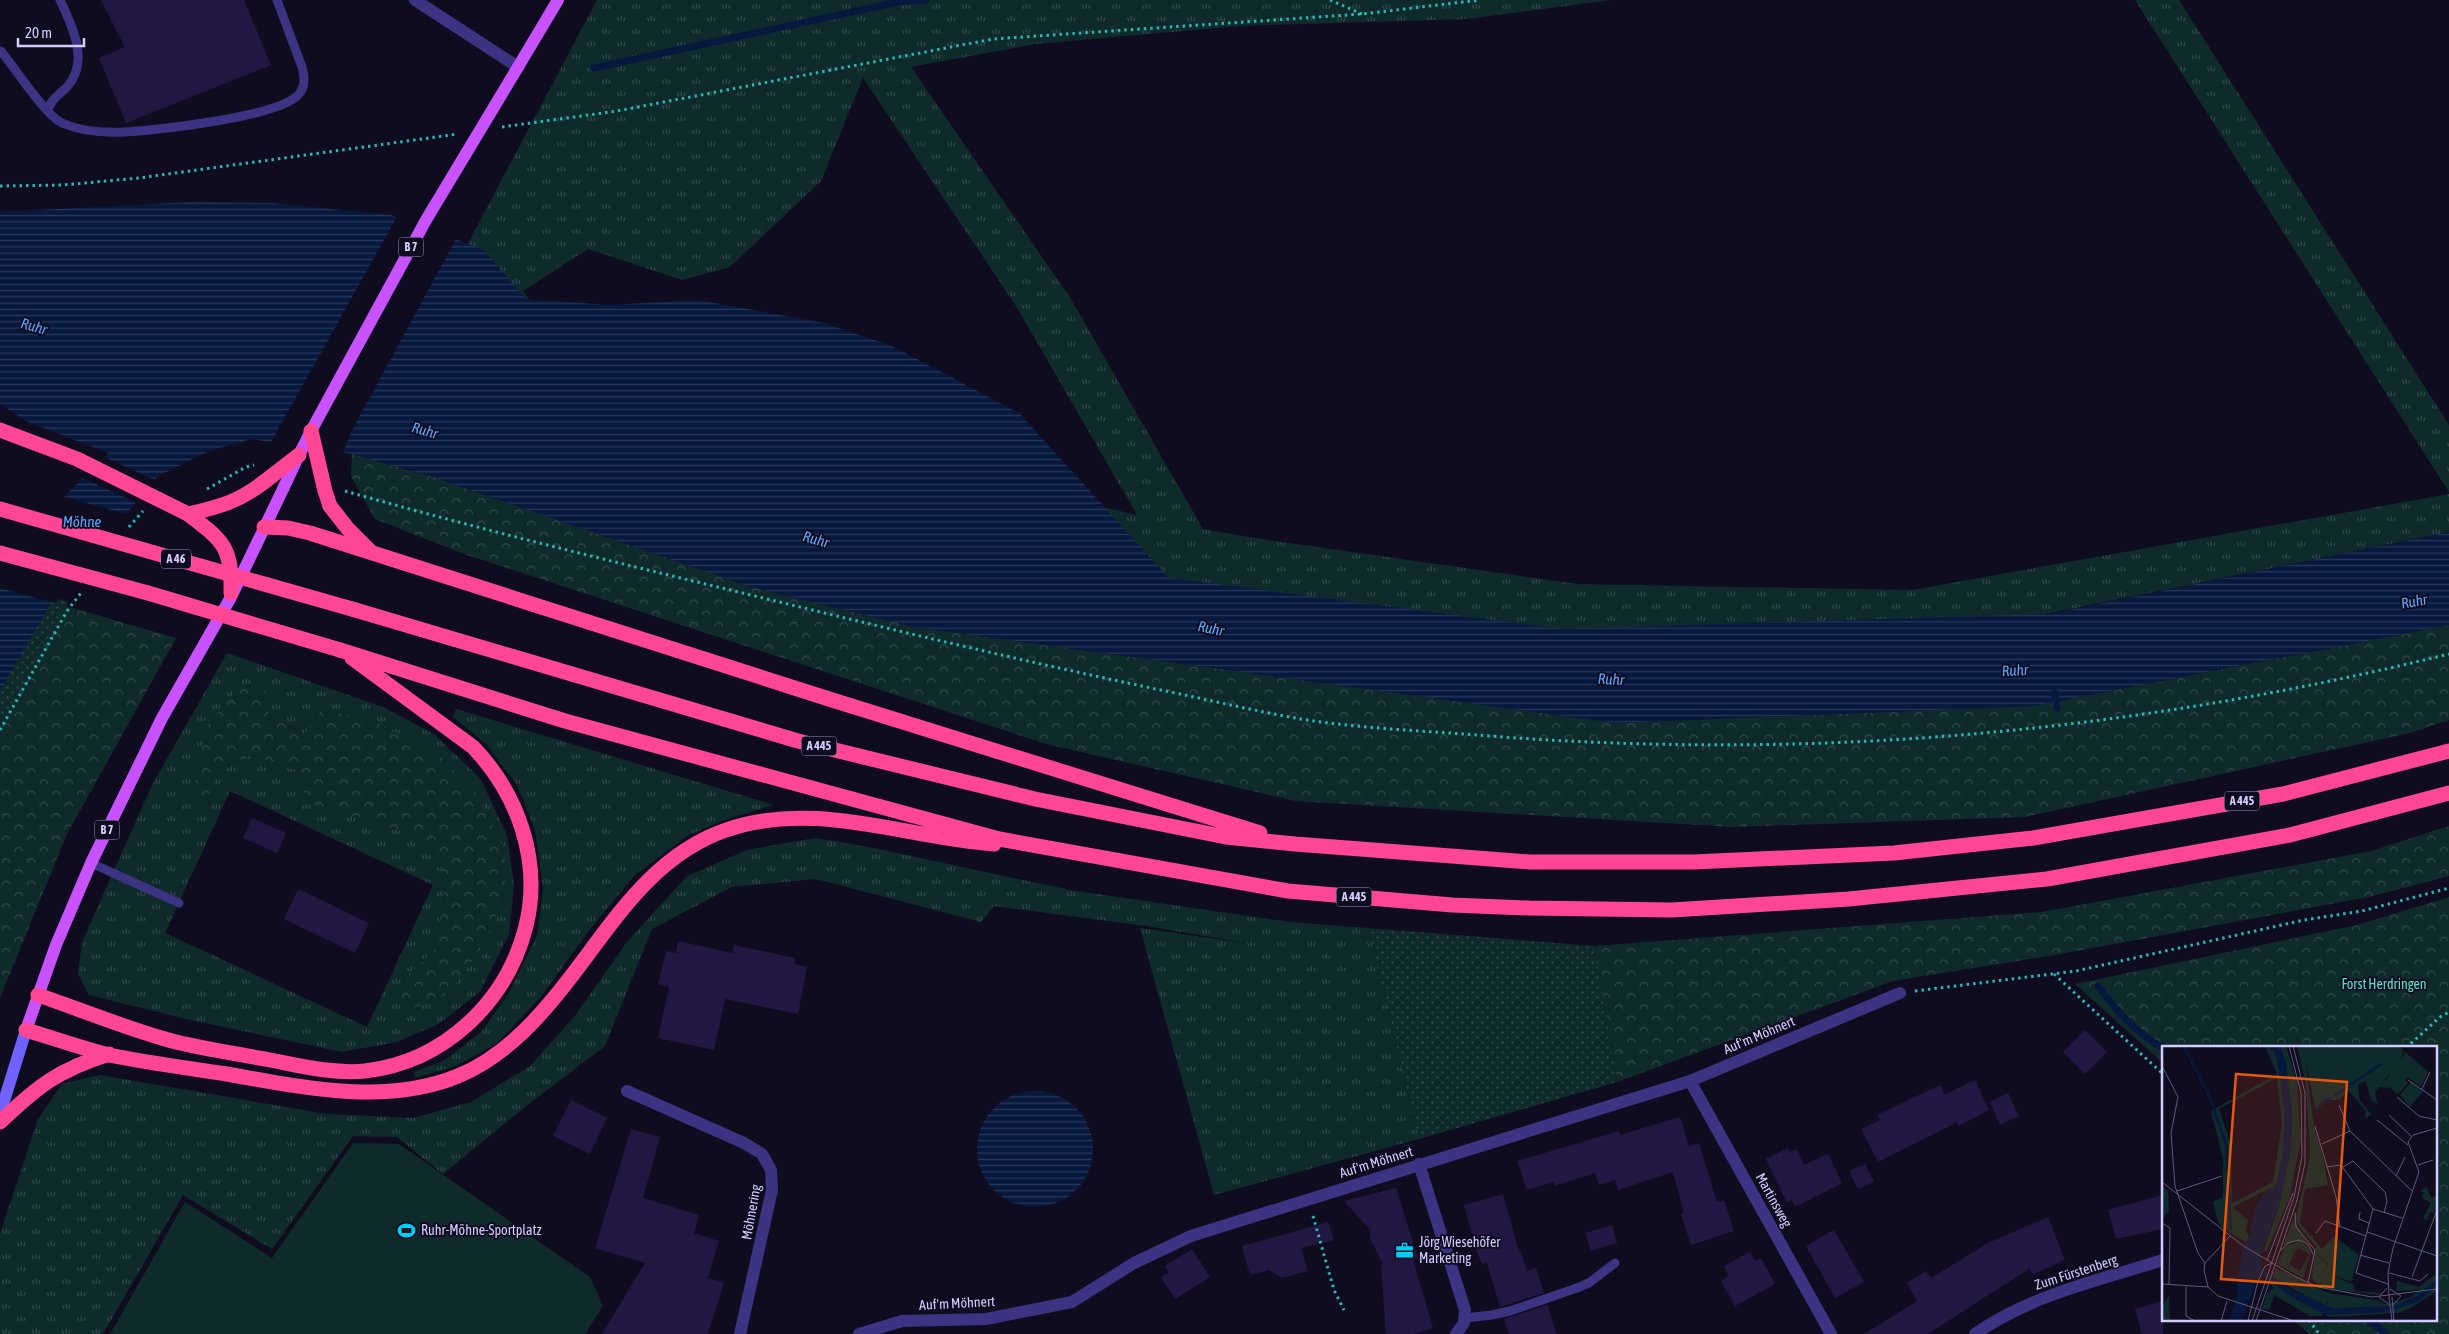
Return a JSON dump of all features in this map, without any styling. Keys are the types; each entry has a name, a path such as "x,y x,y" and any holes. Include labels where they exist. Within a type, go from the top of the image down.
{"highway":[{"path":"0,430 77,459 188,514 223,543 232,570 231,592"},
{"path":"311,431 330,506 348,530 375,556"},
{"path":"188,514 220,507 245,497 299,455"},
{"name":"A 46","path":"0,509 352,609"},
{"path":"264,527 288,528 302,531 375,556 1294,844"},
{"path":"0,553 148,593 340,650 473,747 490,765 514,806 529,854 530,907 518,954 492,998 465,1028 427,1051 397,1064 363,1071 316,1069 172,1041 38,995"},
{"name":"A 445","path":"352,609 807,744 1035,799 1226,836 1294,844 1530,862 1693,862 1894,853 2033,838 2283,794 2449,750"},
{"name":"A 445","path":"340,650 565,721 1038,847 1288,891 1529,908 1672,910 1849,899 2047,879 2290,835 2449,793"},
{"path":"26,1030 109,1054 325,1089 381,1091 418,1088 466,1072 496,1055 511,1043 554,999 640,888 667,863 687,848 727,830 775,819 812,817 850,821 956,841 1038,847"},
{"path":"0,1122 52,1077 81,1063 109,1054"}],"main road":[{"name":"B 7","path":"26,1030 56,945 91,863 162,718 231,592 284,489 311,431 426,220 558,0"},
{"path":"0,1114 26,1030"}],"street":[{"path":"415,0 518,67"},
{"name":"Auf'm Möhnert","path":"859,1334 902,1321 986,1319 1072,1302 1134,1263 1191,1236 1690,1081 1900,993"},
{"name":"Martinsweg","path":"1690,1081 1831,1334"},
{"name":"Möhnering","path":"627,1091 744,1143 762,1154 771,1170 772,1190 740,1334"},
{"path":"1419,1164 1465,1310 1465,1318 1456,1334"},
{"name":"Zum Fürstenberg","path":"1975,1334 1990,1324 2044,1297 2162,1260"}],"lane":[{"path":"48,111 51,103 71,82 76,68 75,33 60,0"},
{"path":"1,51 50,115 62,123 92,131 124,132 213,121 258,112 291,101 298,95 305,78 277,0"},
{"path":"91,863 179,903"},
{"path":"1465,1318 1492,1316 1576,1288 1589,1283 1616,1263"}],"path":[{"path":"1330,0 1362,14"},
{"path":"499,128 617,111 994,38 1362,14 1480,0"},
{"path":"0,186 62,185 139,178 460,134"},
{"path":"348,492 470,526 1057,669 1306,720 1419,731 1552,740 1690,746 1763,746 1935,739 2072,725 2211,705 2449,654"},
{"path":"0,730 67,611"},
{"path":"1900,993 2076,971 2304,920 2362,911 2449,888"},
{"path":"2054,974 2162,1073"},
{"path":"2408,1046 2440,1017 2449,1012"},
{"path":"1307,1199 1334,1290 1344,1310"},
{"path":"2310,1322 2319,1334"}],"green space":[{"path":"597,0 1611,0 1467,19 1240,26 1035,44 911,67 1071,299 1203,529 1577,584 1912,590 2449,494 2449,532 1933,637 1673,649 1169,578 396,379","holes":["863,78 1016,306 1137,515 937,469 561,341 523,291 588,249 682,280 730,267 821,181"]},
{"path":"2135,0 2179,0 2449,425 2449,492"},
{"path":"352,454 433,477 751,587 914,627 1616,723 2033,706 2449,625 2449,720 2410,733 2025,817 1732,827 1296,801 1046,744 464,554 375,519 351,476"},
{"path":"0,581 68,602 0,725"},
{"path":"52,602 176,638 67,834 0,998 0,691"},
{"path":"227,653 383,707 434,734 480,778 507,835 514,886 509,934 480,992 437,1025 396,1042 342,1052 186,1019 89,995 78,974 82,942 152,785","holes":["266,684 268,713 305,735 321,710 370,719 505,850 505,896 484,944 402,980 433,952 445,904 441,860 403,832 307,802 300,772 252,755 218,769","230,791 433,885 367,1027 165,933"]},
{"path":"266,683 268,713 304,735 321,710 370,719 443,758 481,802 505,850 505,896 484,944 451,990 414,1008 398,1002 402,980 433,952 445,904 441,860 403,832 306,802 300,772 252,755 218,769 208,798 191,801 205,729 239,687"},
{"path":"456,709 774,805 727,819 687,836 634,876 591,928 540,998 496,1044 456,1066 415,1078 414,1072 445,1060 482,1031 509,993 537,935 543,888 535,830 517,785 486,744 453,717"},
{"path":"2449,826 2449,876 2369,897 2055,955 1893,981 1617,1082 1594,946 2042,912 2371,851"},
{"path":"815,838 869,847 1070,890 1290,922 1368,928 1419,1139 1214,1195 1140,928 1252,944 1147,926 994,906 981,922 816,879 732,887 652,929 605,1046 530,1103 443,1174 397,1137 353,1136 272,1249 183,1195 103,1334 0,1334 0,1234 38,1119 62,1084 100,1075 327,1114 413,1118 471,1102 530,1066 574,1017 627,942 687,876 747,850"},
{"name":"Forst Herdringen","path":"2449,897 2449,1334 2310,1334 2295,1322 2436,1322 2436,1046 2162,1046 2162,1062 2075,984 2357,925"},
{"path":"1368,928 1594,946 1617,1082 1419,1139"},
{"name":"Ruhr-Möhne-Sportplatz","path":"353,1143 399,1144 590,1277 603,1306 585,1334 110,1334 185,1202 272,1258"}],"water":[{"path":"193,202 271,203 391,215 484,250 526,299 609,305 698,300 824,323 892,346 1019,413 1169,578 1562,629 2050,614 2449,532 2449,625 2033,706 1616,723 914,627 751,587 433,477 352,454 251,439 209,451 158,476 52,602 0,691 0,585 59,502 108,453 26,421 0,404 0,212"},
{"path":"1035,1091 1057,1096 1076,1108 1088,1127 1093,1149 1088,1171 1076,1190 1057,1202 1035,1207 1013,1202 994,1190 982,1171 977,1149 982,1127 994,1108 1013,1096"}],"pier":[{"path":"398,215 457,237 352,430 342,455 270,444"},
{"path":"102,456 157,481 138,503 80,477"},
{"path":"62,496 129,515 55,603 0,588 0,580"}],"building":[{"path":"101,0 244,0 271,65 126,123 99,58 125,47"},
{"path":"252,818 286,833 277,853 243,838"},
{"path":"298,889 369,923 355,953 284,919"},
{"path":"678,941 732,953 734,945 795,958 794,964 807,967 798,1014 725,999 714,1050 658,1038 669,987 658,984 666,951 676,953"},
{"path":"2085,1030 2107,1052 2085,1074 2063,1052"},
{"path":"1975,1080 1989,1110 1959,1126 1957,1122 1878,1162 1861,1129 1880,1120 1877,1115 1940,1085 1945,1095"},
{"path":"2008,1093 2019,1116 2000,1125 1990,1102"},
{"path":"571,1100 607,1118 590,1154 553,1136"},
{"path":"1680,1117 1689,1146 1699,1143 1717,1202 1724,1200 1734,1231 1691,1245 1681,1214 1684,1213 1673,1172 1618,1190 1615,1180 1599,1185 1595,1173 1555,1186 1554,1182 1527,1190 1517,1161 1619,1131 1620,1135"},
{"path":"631,1129 660,1137 643,1198 699,1215 694,1233 719,1241 708,1278 724,1283 708,1334 602,1334 645,1263 595,1248"},
{"path":"1788,1148 1789,1152 1797,1149 1804,1165 1828,1154 1842,1183 1795,1207 1792,1200 1787,1203 1766,1159"},
{"path":"1865,1164 1874,1182 1858,1189 1849,1171"},
{"path":"1396,1188 1418,1258 1413,1259 1433,1328 1414,1334 1386,1334 1381,1265 1383,1264 1370,1239 1370,1230 1344,1201"},
{"path":"1503,1194 1519,1252 1521,1251 1527,1271 1536,1268 1544,1293 1500,1307 1487,1263 1482,1264 1477,1252 1464,1205"},
{"path":"2162,1195 2162,1229 2116,1239 2108,1210"},
{"path":"2048,1217 2065,1260 2032,1275 2030,1268 1928,1334 1864,1334 1917,1301 1907,1283 1926,1271 1931,1278 1988,1243"},
{"path":"1328,1222 1334,1240 1301,1248 1308,1271 1282,1278 1269,1270 1250,1275 1242,1246"},
{"path":"1612,1225 1617,1243 1591,1251 1585,1233"},
{"path":"1834,1230 1864,1282 1835,1298 1806,1246"},
{"path":"1192,1249 1210,1277 1175,1299 1161,1277 1169,1272 1165,1266"},
{"path":"1750,1252 1755,1261 1761,1258 1775,1284 1735,1306 1721,1281 1729,1276 1724,1266"},
{"path":"2162,1301 2163,1334 2142,1334 2135,1309"},
{"path":"1547,1305 1557,1334 1509,1334 1504,1319"}],"waterway":[{"path":"594,68 898,2 926,0"},
{"path":"2055,693 2057,708"},
{"path":"2098,986 2136,1029 2162,1047"},
{"path":"2371,1322 2386,1334"}],"place":[{"name":"Ruhr-Möhne-Sportplatz","path":"407,1230"},
{"name":"Jörg Wiesehöfer Marketing","path":"1405,1250"}],"water label":[{"name":"Ruhr","path":"34,326"},
{"name":"Ruhr","path":"425,430"},
{"name":"Möhne","path":"82,521"},
{"name":"Ruhr","path":"816,539"},
{"name":"Ruhr","path":"2414,601"},
{"name":"Ruhr","path":"1211,628"},
{"name":"Ruhr","path":"2015,670"},
{"name":"Ruhr","path":"1611,679"}]}
